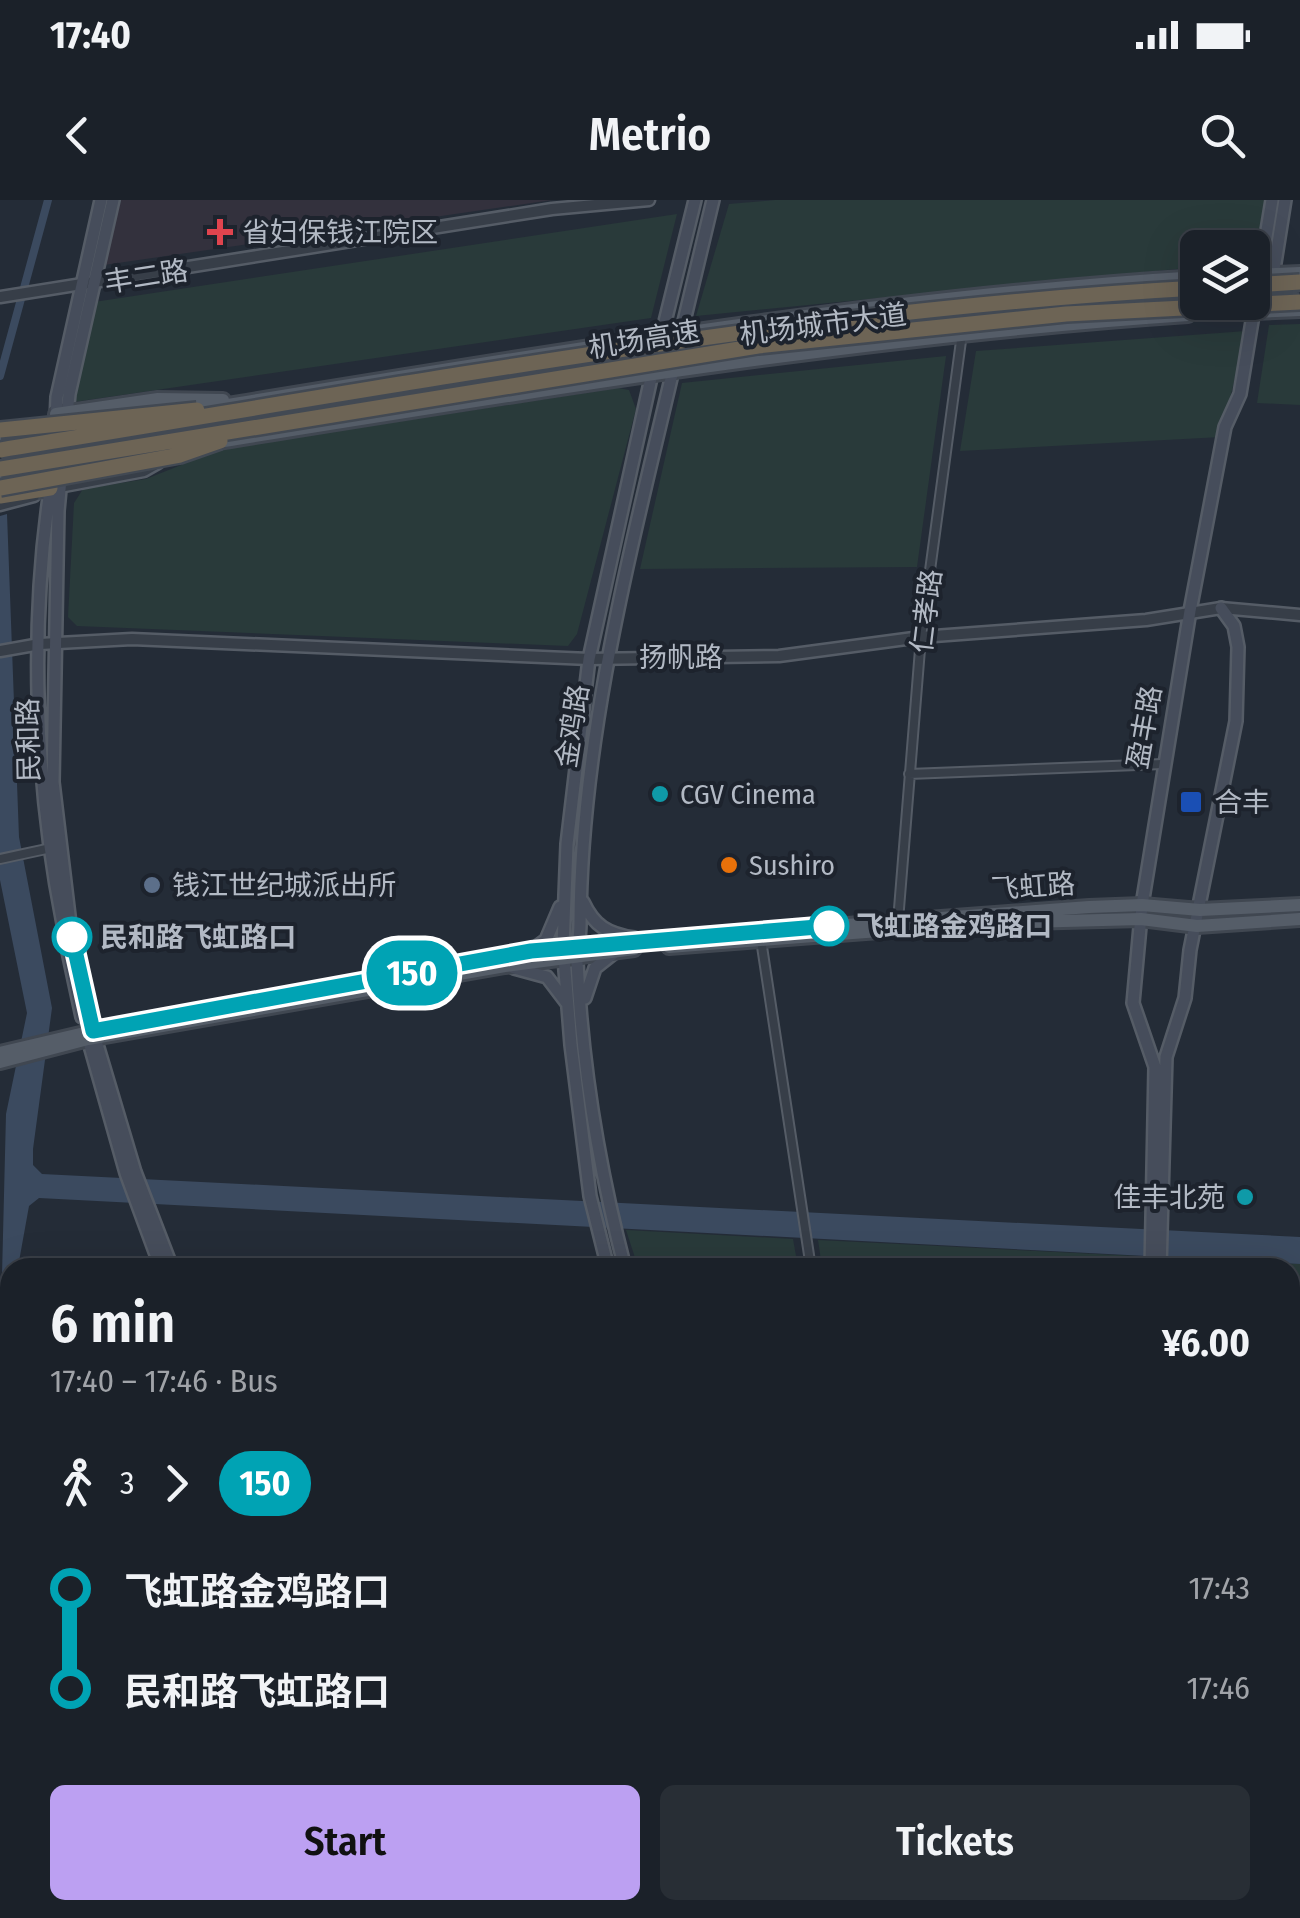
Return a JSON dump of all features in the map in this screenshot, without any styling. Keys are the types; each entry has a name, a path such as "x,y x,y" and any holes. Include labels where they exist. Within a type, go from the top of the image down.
{"highway":[{"path":"1270,278 1300,282"},
{"name":"机场高速","path":"0,450 253,405 757,328 906,309 1180,289"},
{"name":"机场高速","path":"0,469 758,346 1066,314 1300,302"},
{"path":"0,430 253,405"},
{"path":"8,495 180,455 256,428"},
{"path":"8,495 56,488"}],"main road":[{"name":"民和路","path":"101,200 62,413 40,644 51,848 126,1173 157,1258"},
{"name":"民和路","path":"84,287 113,200"},
{"name":"金鸡路","path":"623,1258 607,1195 571,951 565,889 571,796 589,659 652,372 695,200"},
{"name":"金鸡路","path":"605,1258 590,1196 570,1012 571,951 580,894 586,803 608,658 713,200"},
{"name":"盈丰路","path":"1267,230 1272,200"},
{"name":"盈丰路","path":"1270,246 1286,200"},
{"path":"1270,276 1300,273"},
{"name":"机场城市大道","path":"0,439 253,405 682,330 968,294 1180,279"},
{"name":"机场城市大道","path":"1270,312 1300,310"},
{"name":"机场城市大道","path":"0,477 673,368 963,334 1180,318"},
{"name":"盈丰路","path":"1152,1258 1154,1067 1133,1003 1142,912 1163,764 1224,427 1240,394 1259,320"},
{"path":"62,413 158,399 253,405"},
{"name":"民和路","path":"56,488 53,782 71,932 92,1036 135,1172 168,1258"},
{"path":"1160,1258 1166,1058 1185,998 1236,722 1238,647 1234,626 1221,608"},
{"path":"531,951 552,931 565,889"},
{"path":"580,894 588,913 606,931 648,940"},
{"name":"飞虹路","path":"92,1036 648,940 1300,905"},
{"name":"飞虹路","path":"1142,912 1196,926 1300,919"},
{"name":"飞虹路","path":"0,1053 16,1053 531,951 619,950 761,940 898,924"},
{"path":"583,1022 590,978 604,959 619,950"},
{"path":"505,966 546,977 564,994 570,1012"},
{"name":"飞虹路","path":"0,1062 16,1053"}],"street":[{"name":"丰二路","path":"1,297 84,287 552,210 649,200"},
{"name":"仁孝路","path":"898,924 921,637 968,294"},
{"path":"56,488 144,472 185,448"},
{"path":"0,505 8,495"},
{"name":"扬帆路","path":"0,651 55,643 215,642 589,659 779,656 921,637 1146,620 1221,608 1300,615"},
{"path":"909,774 1163,764"},
{"path":"0,859 51,848"},
{"path":"761,940 810,1258"}],"shaded area":[{"name":"省妇保钱江院区","path":"121,200 552,200 104,265"},
{"path":"775,200 1265,200 1260,230 1180,230 1180,269 696,316 729,204"},
{"path":"677,214 651,318 74,402 94,302"},
{"path":"1300,324 1300,405 1257,403 1269,325"},
{"path":"1246,331 1221,437 960,451 976,351"},
{"path":"946,356 917,567 640,569 682,383"},
{"path":"618,388 629,390 636,409 577,634 568,646 77,626 68,617 74,503 83,489 146,479 224,448"},
{"path":"626,1230 793,1239 796,1258 635,1258"},
{"path":"818,1240 1136,1256 1136,1258 821,1258"}],"water":[{"path":"7,514 19,837 52,1008 33,1149 33,1165 42,1174 1300,1237 1300,1258 1185,1258 39,1198 29,1206 20,1258 2,1258 6,1114 27,1013 0,880 0,516"}],"waterway":[{"path":"0,376 48,200"}],"bus line":[{"name":"150","path":"72,937 93,1031 580,944 829,926"}],"place":[{"name":"省妇保钱江院区","path":"220,232"},
{"name":"CGV Cinema","path":"660,794"},
{"name":"合丰","path":"1191,802"},
{"name":"Sushiro","path":"729,865"},
{"name":"钱江世纪城派出所","path":"152,885"},
{"name":"飞虹路金鸡路口","path":"829,926"},
{"name":"民和路飞虹路口","path":"72,937"},
{"name":"佳丰北苑","path":"1245,1197"}]}
